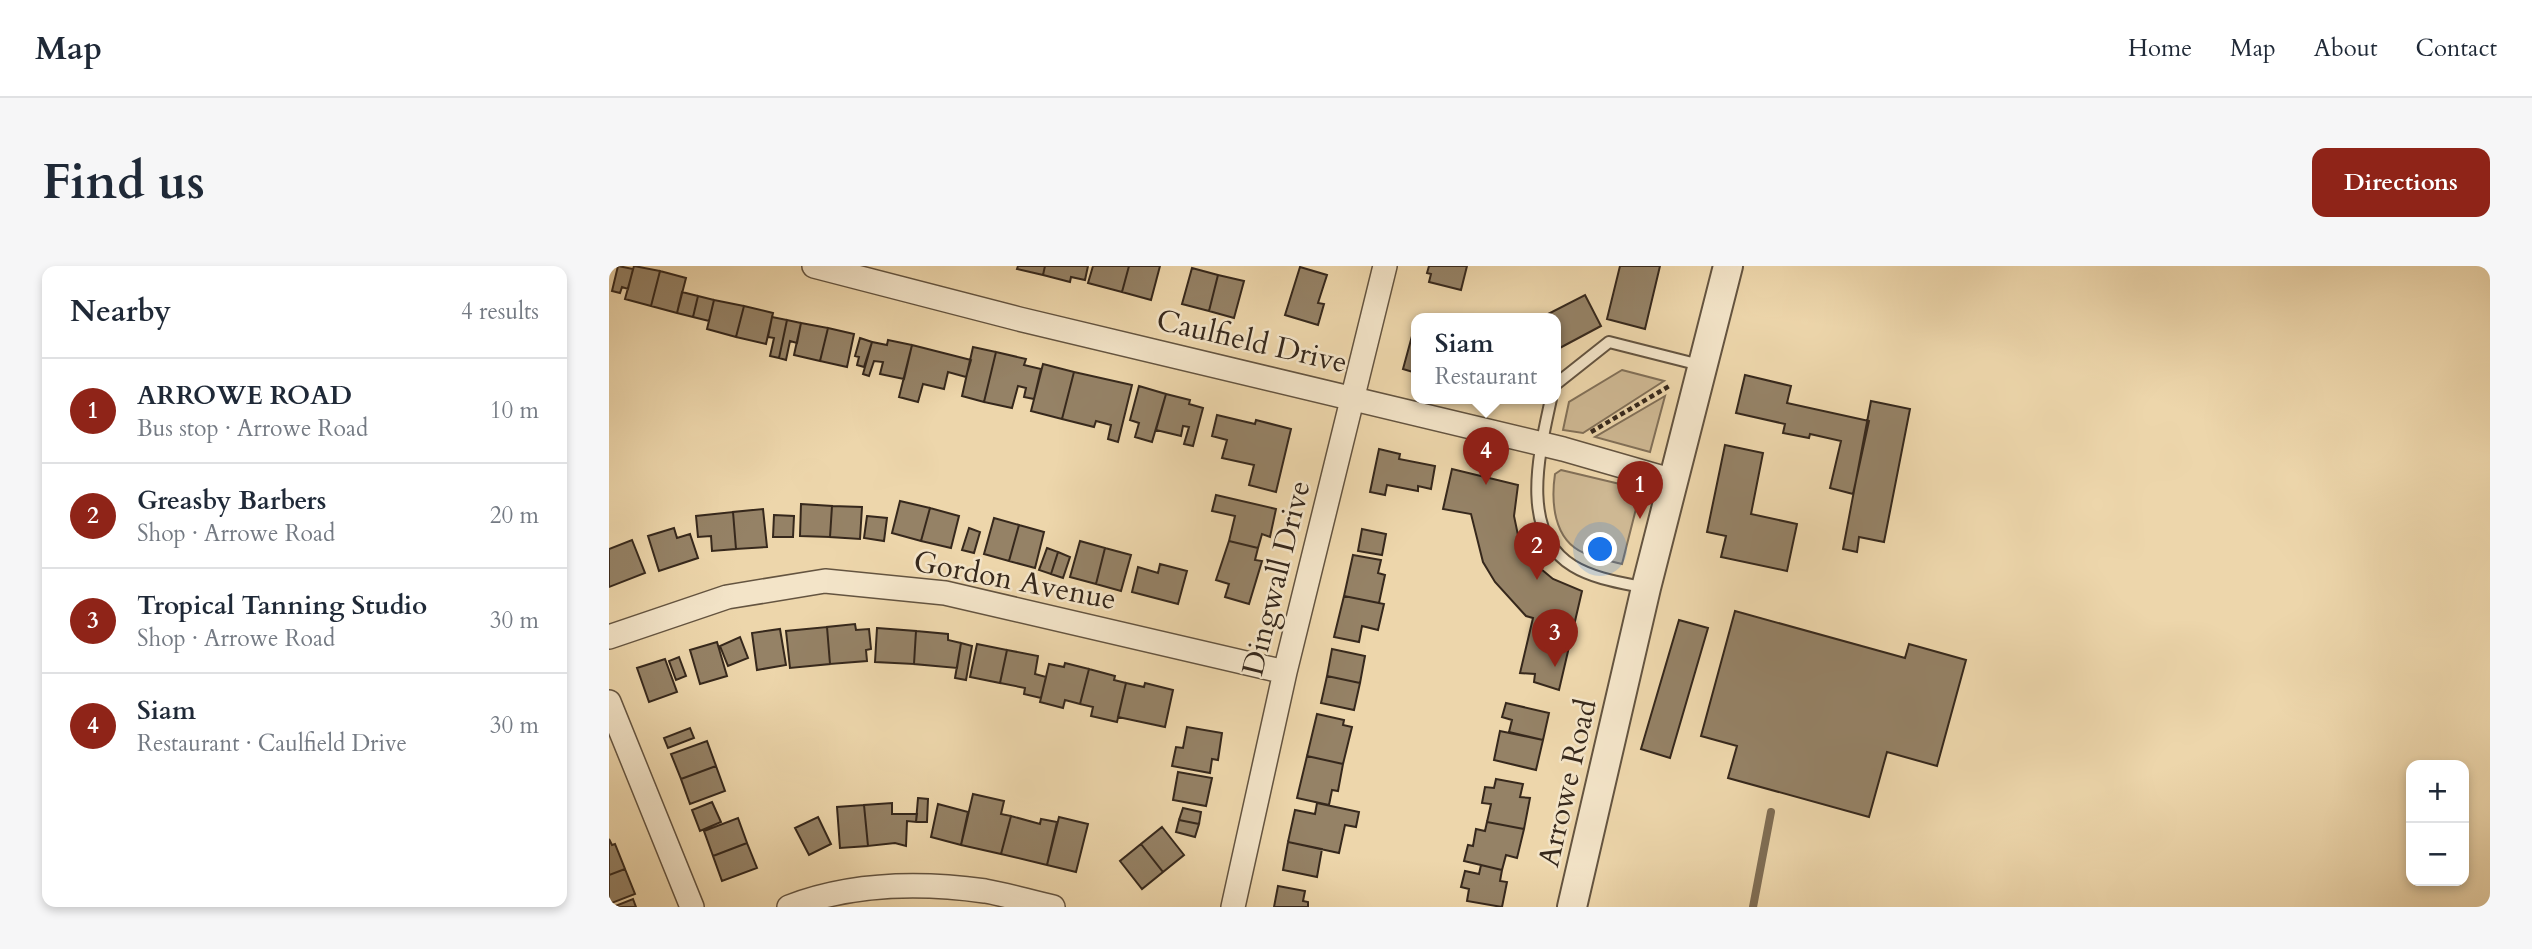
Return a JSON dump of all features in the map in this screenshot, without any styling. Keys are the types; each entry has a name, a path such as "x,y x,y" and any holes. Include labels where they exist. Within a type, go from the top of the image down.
{"street":[{"name":"Caulfield Drive","path":"814,266 1019,319 1553,446 1674,481"},
{"name":"Dingwall Drive","path":"1233,907 1285,672 1385,266"},
{"name":"Arrowe Road","path":"1572,907 1646,588 1728,266"},
{"name":"Gordon Avenue","path":"609,636 727,597 825,581 944,593 1285,672"},
{"path":"609,702 692,907"},
{"path":"789,907 845,891 897,884 985,891 1053,907"}],"lane":[{"path":"1561,380 1609,342 1703,366"},
{"path":"1551,404 1553,446 1537,497 1543,526 1554,549 1573,566 1608,580 1646,588"}],"path":[{"path":"1553,446 1703,366"}],"shaded area":[{"path":"1622,370 1664,381 1583,433 1563,430 1569,402"},
{"path":"1665,396 1650,452 1595,437"},
{"path":"1561,470 1641,489 1622,564 1584,553 1566,539 1556,519 1553,496 1555,474"}],"building":[{"path":"618,266 633,269 628,289 622,287 620,293 612,291"},
{"path":"634,266 660,271 651,306 625,299"},
{"path":"1018,266 1045,266 1043,275 1017,269"},
{"path":"1045,266 1088,266 1085,280 1071,277 1070,282 1043,275"},
{"path":"1093,266 1129,266 1122,292 1088,283"},
{"path":"1129,266 1160,266 1151,300 1122,292"},
{"path":"1429,266 1467,266 1461,290 1429,282"},
{"path":"1620,266 1660,266 1645,329 1607,319"},
{"path":"1300,267 1327,275 1318,303 1324,304 1318,325 1285,315"},
{"path":"1192,268 1218,275 1209,311 1182,304"},
{"path":"660,271 686,278 677,313 651,306"},
{"path":"1218,275 1244,281 1234,318 1209,311"},
{"path":"682,292 698,296 693,317 677,313"},
{"path":"1585,295 1601,326 1561,347 1561,313 1550,313"},
{"path":"698,296 714,300 709,321 693,317"},
{"path":"714,300 744,306 736,337 707,329"},
{"path":"744,306 773,313 766,344 736,337"},
{"path":"772,317 787,320 779,358 770,356 774,338 768,337"},
{"path":"787,320 801,323 797,343 790,341 786,360 779,358"},
{"path":"801,323 828,328 820,361 794,355"},
{"path":"828,328 854,334 847,367 820,361"},
{"path":"860,338 872,342 864,367 857,365 859,357 855,356"},
{"path":"888,340 912,345 904,379 880,374 883,362 874,361 869,376 863,374 872,342 887,345"},
{"path":"1411,340 1411,371 1403,369"},
{"path":"912,345 971,360 966,377 948,372 944,389 923,384 918,402 899,397"},
{"path":"973,347 996,352 984,402 962,396"},
{"path":"996,352 1026,359 1024,365 1041,369 1034,399 1024,397 1026,388 1018,386 1012,408 984,402"},
{"path":"1043,364 1074,372 1062,419 1031,411"},
{"path":"1074,372 1132,385 1118,442 1108,439 1111,425 1096,421 1094,427 1062,419"},
{"path":"1745,375 1791,386 1787,403 1869,421 1853,494 1830,488 1841,441 1810,434 1809,438 1783,433 1785,424 1736,413"},
{"path":"1139,386 1166,394 1152,442 1135,437 1139,423 1130,420"},
{"path":"1166,394 1190,400 1189,404 1203,408 1193,446 1184,444 1189,427 1183,426 1181,436 1156,430"},
{"path":"1871,401 1910,409 1884,542 1859,537 1857,552 1843,549"},
{"path":"1217,415 1255,424 1256,420 1291,429 1276,492 1249,485 1254,465 1222,458 1227,440 1212,436"},
{"path":"1725,445 1763,453 1751,514 1797,524 1787,571 1721,557 1726,536 1707,532"},
{"path":"1379,449 1400,454 1399,459 1435,466 1431,489 1418,486 1418,491 1387,485 1385,495 1370,492"},
{"path":"1452,469 1518,485 1514,516 1519,540 1529,559 1553,579 1582,591 1559,690 1534,682 1535,674 1520,673 1533,618 1526,616 1495,582 1483,562 1471,514 1443,509"},
{"path":"1216,495 1276,509 1270,537 1262,534 1258,548 1229,541 1235,516 1212,511"},
{"path":"900,501 930,508 921,541 892,533"},
{"path":"801,504 832,506 830,537 800,536"},
{"path":"832,506 862,507 860,539 830,537"},
{"path":"930,508 959,516 951,548 921,541"},
{"path":"763,509 767,547 736,549 733,512"},
{"path":"733,512 736,549 712,551 711,536 698,537 696,516"},
{"path":"774,515 794,516 793,537 773,537"},
{"path":"867,516 887,518 884,541 864,538"},
{"path":"994,518 1019,525 1009,561 984,554"},
{"path":"1019,525 1044,532 1035,568 1009,561"},
{"path":"674,528 677,538 690,534 698,558 659,571 648,536"},
{"path":"969,528 980,532 974,553 962,550"},
{"path":"1362,529 1386,534 1382,555 1358,551"},
{"path":"632,540 645,573 609,587 609,549"},
{"path":"1080,541 1105,548 1096,584 1070,577"},
{"path":"1229,541 1258,548 1255,560 1262,561 1249,604 1225,597 1229,584 1216,580"},
{"path":"1047,548 1058,552 1051,574 1039,570"},
{"path":"1105,548 1131,555 1121,591 1096,584"},
{"path":"1058,552 1070,557 1063,578 1051,574"},
{"path":"1353,555 1381,560 1378,573 1385,575 1379,603 1344,596"},
{"path":"1160,564 1187,571 1178,604 1132,592 1138,567 1158,573"},
{"path":"1344,596 1384,604 1378,630 1362,626 1359,642 1334,637"},
{"path":"1735,611 1905,658 1909,644 1966,660 1937,766 1887,752 1869,817 1728,778 1737,746 1701,736"},
{"path":"1679,620 1708,628 1670,758 1641,749"},
{"path":"855,624 856,630 869,629 871,649 866,650 867,661 830,664 827,627"},
{"path":"827,627 830,664 790,668 786,631"},
{"path":"877,628 916,631 914,664 875,662"},
{"path":"780,629 786,665 757,670 752,633"},
{"path":"916,631 948,634 948,640 961,643 957,668 914,664"},
{"path":"740,637 748,658 728,666 720,646"},
{"path":"717,642 727,676 700,684 690,650"},
{"path":"961,643 972,646 966,680 955,678"},
{"path":"977,644 1007,650 1000,683 970,677"},
{"path":"1332,649 1365,656 1360,683 1327,676"},
{"path":"1007,650 1038,656 1035,674 1046,677 1041,698 1024,694 1025,688 1000,683"},
{"path":"679,657 686,676 676,680 669,661"},
{"path":"665,659 677,692 649,702 637,668"},
{"path":"1065,663 1089,669 1080,704 1065,700 1063,708 1040,702 1049,664 1064,667"},
{"path":"1089,669 1115,676 1114,680 1126,683 1117,722 1091,716 1093,707 1080,704"},
{"path":"1327,676 1360,683 1354,710 1321,703"},
{"path":"1126,683 1144,687 1145,683 1173,690 1165,727 1118,717"},
{"path":"1506,703 1549,713 1543,740 1509,732 1512,720 1502,717"},
{"path":"1317,714 1344,720 1343,725 1352,727 1343,764 1307,756"},
{"path":"1187,727 1222,733 1218,760 1212,759 1210,773 1172,766 1176,747 1183,748"},
{"path":"690,728 694,738 668,748 664,738"},
{"path":"1500,731 1543,740 1536,770 1494,760"},
{"path":"707,741 716,766 681,779 671,754"},
{"path":"1307,756 1343,764 1338,791 1332,790 1329,805 1297,798"},
{"path":"716,766 725,791 690,804 681,779"},
{"path":"1178,772 1212,778 1206,806 1173,800"},
{"path":"1496,779 1523,784 1520,797 1530,798 1524,829 1487,822 1491,804 1482,803 1485,787 1494,788"},
{"path":"973,794 1004,801 1001,814 1011,816 1001,854 961,845"},
{"path":"918,798 928,799 927,822 916,822"},
{"path":"712,802 721,822 700,831 692,810"},
{"path":"892,803 892,814 917,814 916,822 907,821 906,846 895,843 868,846 864,805"},
{"path":"1317,803 1359,812 1356,827 1345,825 1339,853 1288,842 1295,810 1315,814"},
{"path":"938,804 968,812 961,845 931,837"},
{"path":"864,805 868,846 840,848 837,807"},
{"path":"1183,808 1201,812 1199,824 1179,820"},
{"path":"1011,816 1040,824 1041,819 1057,822 1047,865 1001,854"},
{"path":"818,817 831,844 809,855 795,828"},
{"path":"1059,817 1088,824 1076,872 1047,865"},
{"path":"738,818 747,843 713,856 704,831"},
{"path":"1179,820 1199,824 1195,837 1176,832"},
{"path":"1487,822 1524,829 1517,858 1506,855 1502,870 1464,861 1468,845 1473,846 1476,829 1485,831"},
{"path":"1162,827 1184,855 1163,872 1141,844"},
{"path":"609,839 612,845 615,844 625,869 609,875"},
{"path":"1288,842 1322,849 1317,877 1283,870"},
{"path":"747,843 757,868 722,881 713,856"},
{"path":"1141,844 1163,872 1142,889 1120,861"},
{"path":"1481,865 1502,870 1500,881 1507,882 1502,907 1467,901 1469,889 1461,887 1465,871 1479,874"},
{"path":"625,869 635,894 609,904 609,875"},
{"path":"1278,886 1305,891 1303,901 1308,902 1308,907 1274,907"},
{"path":"633,899 636,907 613,907"}],"waterway":[{"path":"1753,907 1771,812"}],"place":[{"name":"Siam","path":"1486,485"},
{"name":"ARROWE ROAD","path":"1640,519"},
{"name":"Greasby Barbers","path":"1537,580"},
{"name":"Tropical Tanning Studio","path":"1555,667"}]}
